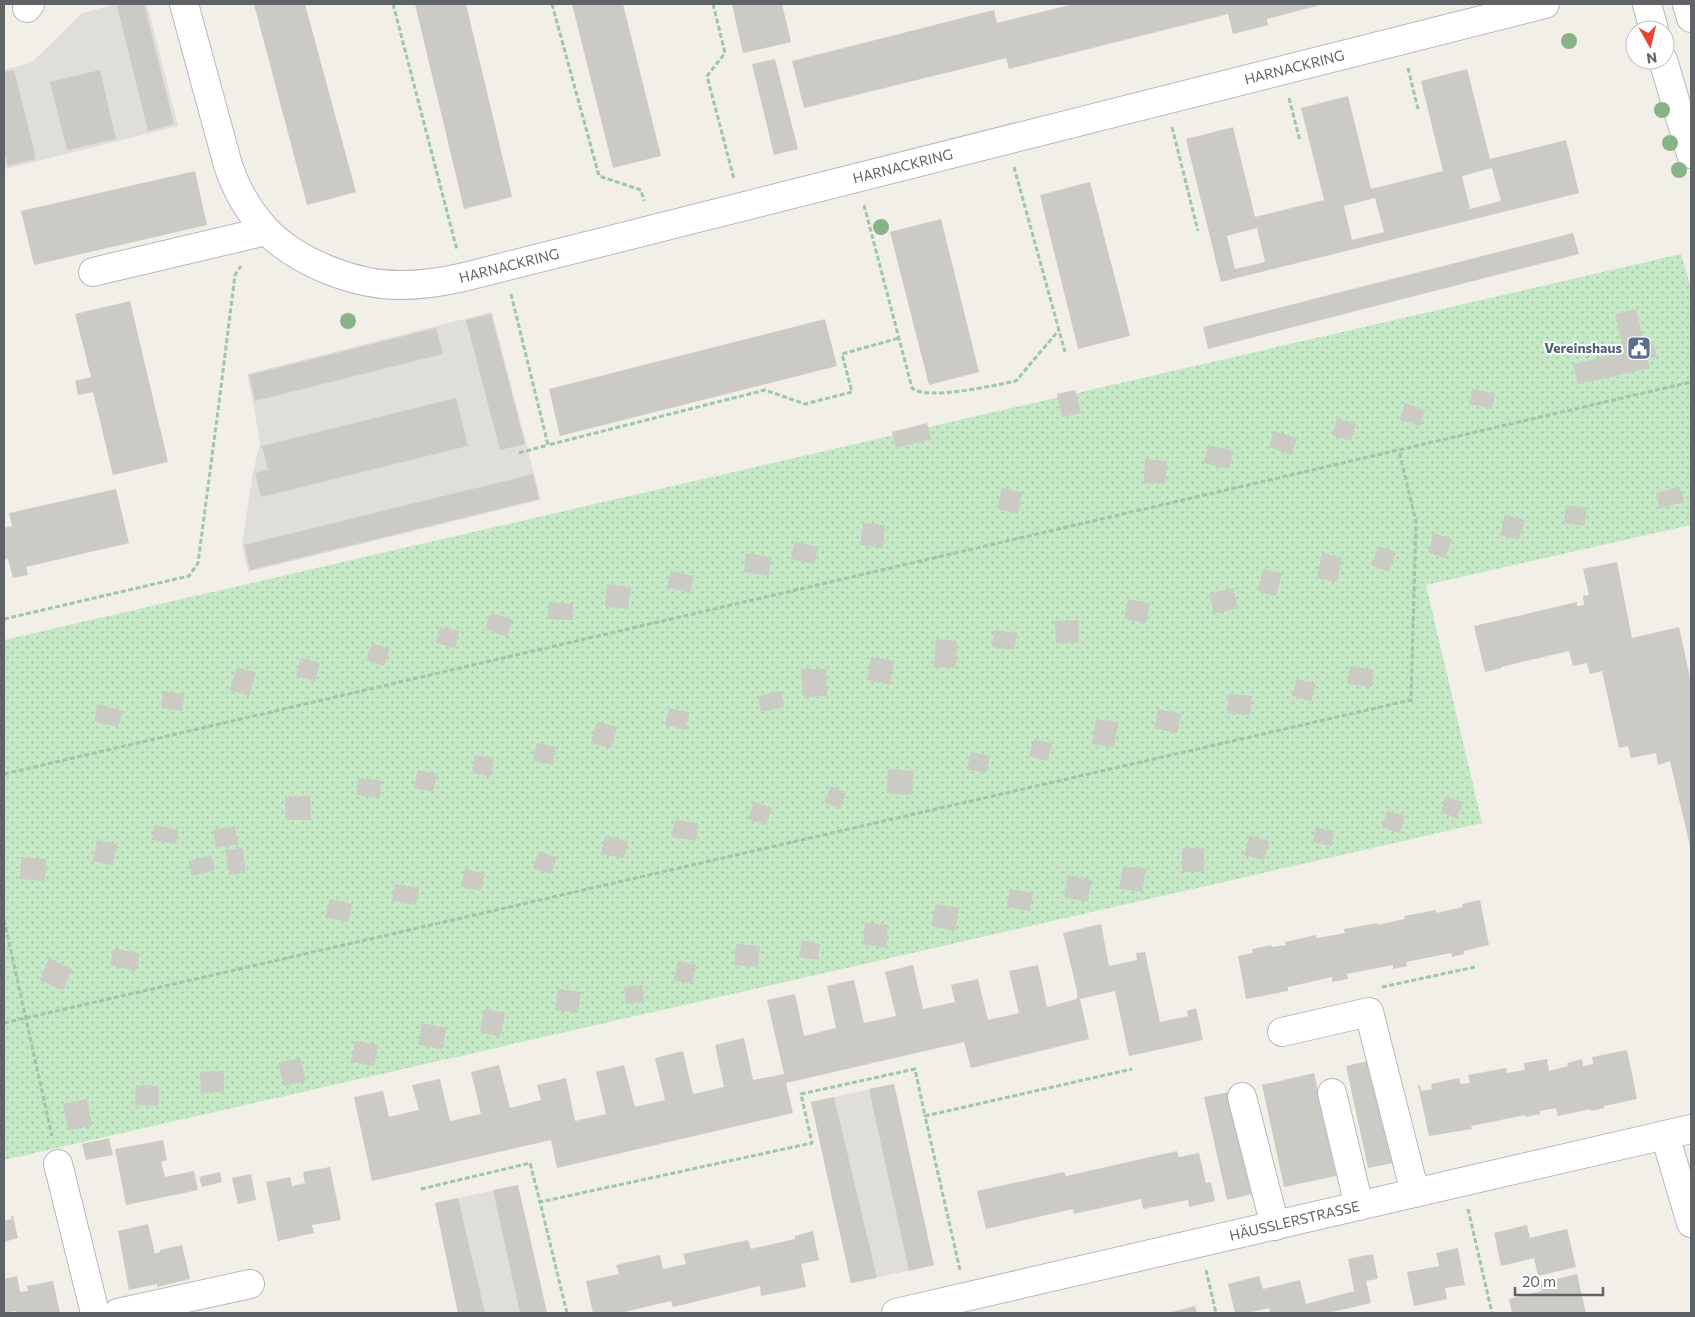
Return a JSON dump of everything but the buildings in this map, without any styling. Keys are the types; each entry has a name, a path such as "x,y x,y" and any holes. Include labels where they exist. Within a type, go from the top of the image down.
{"street":[{"name":"HARNACKRING","path":"184,4 230,171 248,206 266,231 313,264 351,278 380,284 398,285 441,282 464,277 1545,4"},
{"path":"1646,4 1651,20"},
{"path":"1687,4 1691,18"},
{"path":"1666,70 1691,154"},
{"path":"93,272 266,231"},
{"path":"1282,1032 1370,1012 1415,1193"},
{"path":"1332,1093 1359,1206"},
{"path":"1242,1097 1275,1226"},
{"name":"HÄUSSLERSTRASSE","path":"896,1313 1691,1129"},
{"path":"1665,1135 1691,1223"},
{"path":"58,1164 95,1313"},
{"path":"118,1313 250,1284"}],"path":[{"path":"394,4 464,277"},
{"path":"552,4 599,176 641,190 651,230"},
{"path":"713,4 725,53 707,76 741,207"},
{"path":"1401,40 1418,109"},
{"path":"1283,70 1300,141"},
{"path":"1165,99 1198,231"},
{"path":"1007,140 1065,352"},
{"path":"857,178 912,388 919,392 932,394 1016,381 1059,330"},
{"path":"4,619 189,576 198,563 235,276 266,231"},
{"path":"504,267 548,445"},
{"path":"519,453 765,390 805,404 852,392 842,354 899,338"},
{"path":"4,774 1691,382"},
{"path":"4,1023 1411,700 1416,522 1399,451"},
{"path":"4,920 58,1164"},
{"path":"540,1202 812,1143 801,1094 915,1069 966,1298"},
{"path":"925,1116 1132,1069"},
{"path":"421,1189 530,1163 568,1313"},
{"path":"1462,1182 1492,1313"},
{"path":"1199,1244 1216,1313"}],"shaded area":[{"path":"116,4 147,4 178,126 6,169 4,161 4,70 31,63 82,13"},
{"path":"492,312 541,500 248,572 242,545 253,472 260,443 247,374"},
{"path":"894,1084 934,1265 851,1283 811,1102"},
{"path":"518,1185 547,1313 458,1313 435,1203"}],"green space":[{"path":"1681,254 1691,288 1691,525 1426,585 1482,823 4,1160 4,640"}],"place":[{"name":"Vereinshaus","path":"1639,348"}]}
